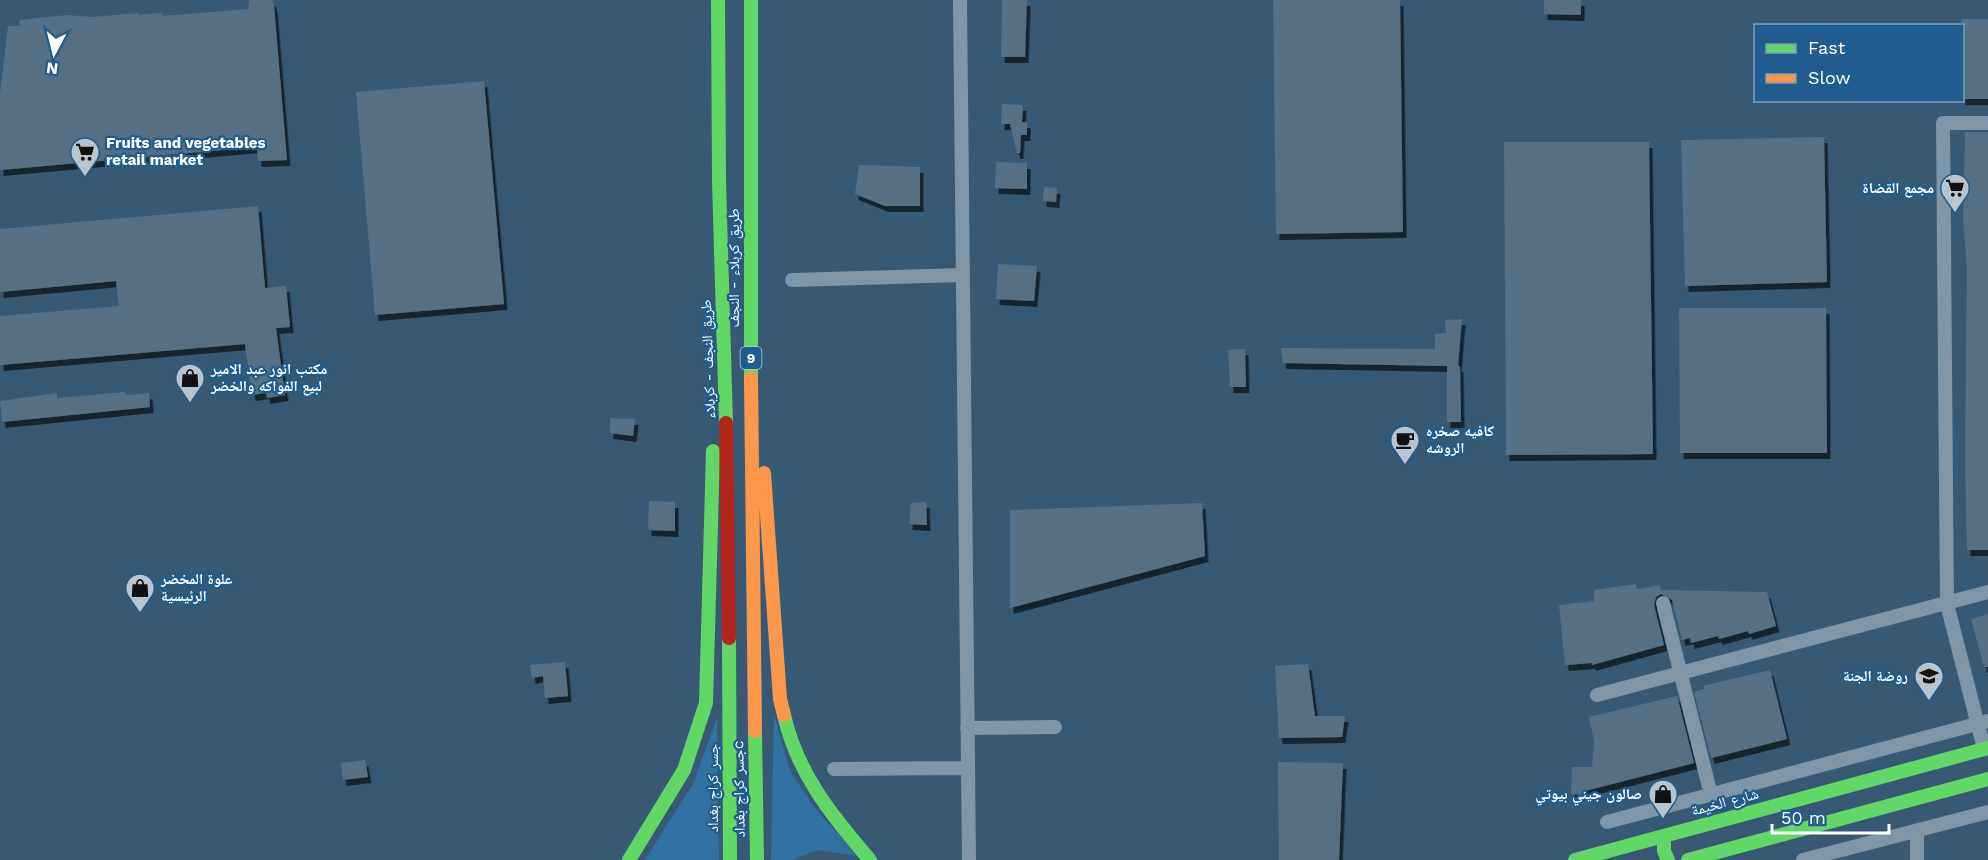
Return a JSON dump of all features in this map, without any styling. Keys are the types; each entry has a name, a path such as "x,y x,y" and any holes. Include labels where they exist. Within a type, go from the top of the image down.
{"main road":[{"name":"طريق النجف - کربلاء","path":"718,0 723,332 729,525 729,717"},
{"name":"طريق کربلاء - النجف","path":"751,0 754,717"},
{"path":"629,860 668,800 684,770 706,703 711,472 723,332"},
{"path":"751,332 784,717 794,754 803,774 826,810 870,860"},
{"name":"جسر كراج بغداد","path":"729,717 730,860"},
{"name":"جسر كراج بغدادc","path":"754,717 757,860"},
{"name":"شارع الخيمة","path":"1575,860 1986,749"},
{"path":"1688,860 1988,779"},
{"path":"1664,836 1668,860"}],"street":[{"path":"960,0 969,860"},
{"path":"1986,749 1982,722 1947,604 1942,123 1988,123"},
{"path":"792,280 962,275"},
{"path":"1597,695 1680,671 1988,592"},
{"path":"1663,603 1711,795"},
{"path":"1607,822 1982,722"},
{"path":"967,728 1055,727"},
{"path":"834,769 968,768"},
{"path":"1807,859 1988,812"},
{"path":"1917,831 1917,860"}],"shaded area":[{"path":"774,715 790,771 816,810 859,856 817,850 792,860 771,860"},
{"path":"717,718 719,860 645,860 693,784"}],"building":[{"path":"249,0 272,0 274,6 287,160 258,161 257,147 0,170 0,94 8,26 20,26 19,20 67,15 92,17 162,13 162,16 248,9"},
{"path":"1002,0 1027,0 1025,57 1001,57"},
{"path":"1273,0 1400,0 1403,232 1276,234"},
{"path":"1544,0 1581,0 1581,15 1544,14"},
{"path":"1962,19 1988,19 1988,99 1964,99 1964,24 1962,24"},
{"path":"484,81 504,304 375,315 356,92"},
{"path":"1002,104 1023,105 1022,122 1027,122 1027,135 1021,135 1020,153 1017,153 1010,124 1001,124"},
{"path":"1965,132 1988,132 1988,550 1967,550 1965,459 1967,268 1963,220"},
{"path":"1824,137 1827,282 1685,286 1681,140"},
{"path":"1504,142 1649,142 1653,454 1506,455"},
{"path":"996,162 1027,163 1027,189 995,188"},
{"path":"859,165 920,167 920,206 885,206 855,194"},
{"path":"1044,187 1057,188 1056,202 1043,201"},
{"path":"258,206 265,288 286,286 290,327 276,328 285,395 267,398 266,393 252,395 245,344 0,365 0,316 119,306 116,281 0,292 0,229"},
{"path":"998,264 1037,266 1034,301 996,299"},
{"path":"1679,308 1826,308 1827,453 1680,453"},
{"path":"1462,319 1458,366 1460,366 1461,422 1447,422 1447,366 1283,363 1281,348 1435,349 1435,334 1446,333 1445,320"},
{"path":"1245,349 1246,387 1230,387 1228,350"},
{"path":"125,392 126,395 149,393 150,407 2,422 0,401 57,393 57,398"},
{"path":"610,418 635,419 633,436 610,433"},
{"path":"649,501 675,502 675,531 648,530"},
{"path":"926,502 927,525 909,524 911,503"},
{"path":"1202,503 1205,556 1010,608 1010,510"},
{"path":"1636,584 1637,589 1660,585 1661,590 1767,592 1776,626 1749,634 1748,631 1719,639 1718,636 1691,643 1690,638 1682,640 1672,600 1661,594 1656,597 1654,605 1664,645 1592,665 1592,663 1565,665 1559,605 1594,601 1594,590"},
{"path":"1988,614 1988,667 1984,667 1971,619"},
{"path":"565,662 568,696 545,698 543,676 532,678 530,665"},
{"path":"1308,664 1315,716 1345,716 1342,737 1279,738 1275,666"},
{"path":"1770,670 1787,739 1711,758 1694,692 1704,689 1703,686"},
{"path":"1677,696 1694,763 1585,791 1585,795 1571,794 1572,767 1592,767 1594,741 1589,717"},
{"path":"365,760 368,777 343,780 341,763"},
{"path":"1278,762 1343,763 1339,860 1279,860"}],"traffic: fast":[{"path":"718,0 719,181 726,423"},
{"path":"751,0 751,378"},
{"path":"629,860 684,770 706,703 713,451"},
{"path":"729,638 730,860"},
{"path":"784,715 790,736 807,775 842,827 870,860"},
{"path":"755,731 757,860"},
{"path":"1575,860 1988,748"},
{"path":"1688,860 1988,779"},
{"path":"1664,836 1664,851 1668,860"}],"traffic: slow":[{"path":"751,378 755,731"},
{"path":"764,473 780,699 784,715"}],"traffic: jam":[{"path":"726,423 729,638"}],"place":[{"name":"Fruits and vegetables retail market","path":"85,178"},
{"name":"مجمع القضاة","path":"1955,214"},
{"name":"مكتب انور عبد الامير لبيع الفواكه والخضر","path":"190,404"},
{"name":"كافيه صخره الروشه","path":"1405,466"},
{"name":"علوة المخضر الرئيسية","path":"140,614"},
{"name":"روضة الجنة","path":"1929,702"},
{"name":"صالون جيني بيوتي","path":"1663,820"}]}
